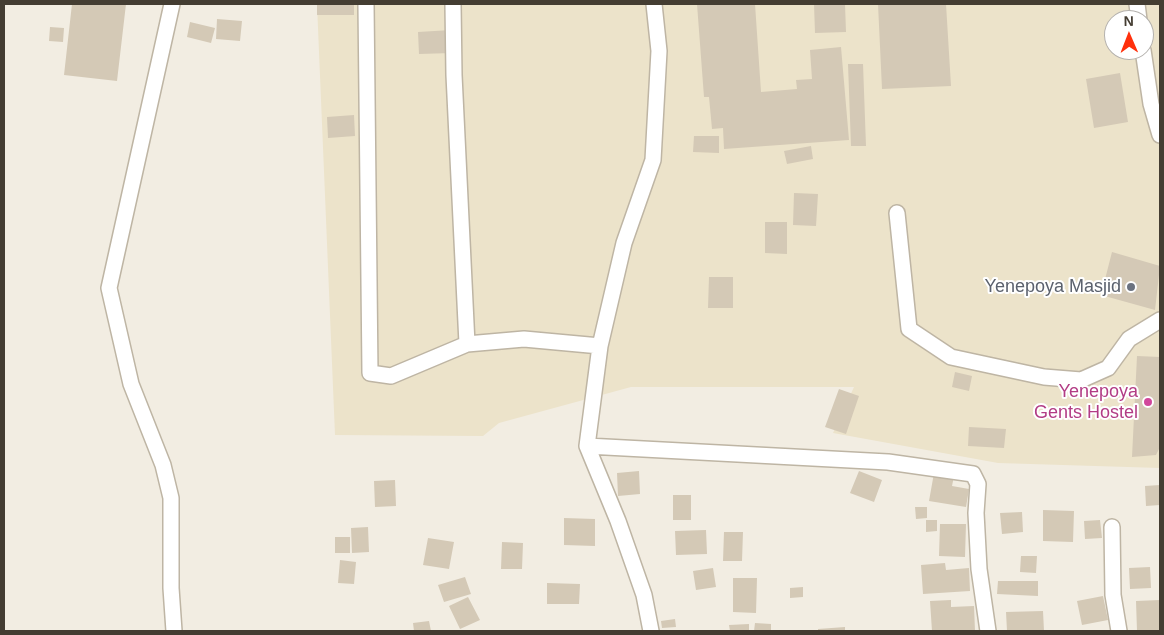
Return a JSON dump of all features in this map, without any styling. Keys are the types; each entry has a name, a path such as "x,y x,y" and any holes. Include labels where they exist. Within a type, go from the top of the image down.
{"street":[{"path":"172,4 109,288 131,384 164,465 171,498 170,588 174,631"},
{"path":"366,4 370,373 391,376 467,344 524,339 600,346"},
{"path":"453,4 454,75 467,344"},
{"path":"651,631 644,594 618,521 587,446 600,346 624,243 653,160 659,51 654,4"},
{"path":"1144,60 1150,104 1160,135"},
{"path":"897,213 909,329 951,357 1044,377 1081,380 1108,368 1130,339 1160,320"},
{"path":"587,446 888,462 973,474 978,484 976,513 979,569 988,631"},
{"path":"1112,528 1113,595 1119,631"}],"shaded area":[{"path":"317,4 1160,4 1160,468 998,463 833,433 854,387 631,387 499,423 483,436 335,435"}],"building":[{"path":"72,4 126,4 117,81 64,75"},
{"path":"317,4 354,4 354,15 317,15"},
{"path":"697,4 755,4 761,92 797,89 796,80 812,79 810,50 841,47 849,140 724,149 723,128 712,129 709,97 704,97"},
{"path":"814,4 845,4 846,32 815,33"},
{"path":"878,4 946,4 951,86 882,89"},
{"path":"217,19 242,21 240,41 216,39"},
{"path":"190,22 215,28 211,43 187,37"},
{"path":"50,27 64,28 63,42 49,41"},
{"path":"451,30 452,53 419,54 418,32"},
{"path":"848,64 863,64 866,146 851,146"},
{"path":"1120,73 1128,122 1094,128 1086,79"},
{"path":"354,115 355,136 328,138 327,117"},
{"path":"694,136 719,136 719,153 693,152"},
{"path":"811,146 813,159 787,164 784,151"},
{"path":"794,193 818,194 816,226 793,225"},
{"path":"765,222 787,222 787,254 765,253"},
{"name":"Yenepoya Masjid","path":"1112,252 1160,266 1155,310 1101,295"},
{"path":"709,277 733,277 733,308 708,308"},
{"name":"Yenepoya Gents Hostel","path":"1137,356 1160,357 1160,447 1156,455 1132,457"},
{"path":"955,372 972,376 969,391 952,387"},
{"path":"839,389 859,396 846,434 825,427"},
{"path":"969,427 1006,429 1004,448 968,446"},
{"path":"639,471 640,494 618,496 617,473"},
{"path":"859,471 882,480 874,502 850,493"},
{"path":"934,473 954,476 952,486 969,489 966,507 929,501"},
{"path":"395,480 396,506 375,507 374,481"},
{"path":"1160,485 1160,505 1146,506 1145,486"},
{"path":"673,495 691,495 691,520 673,520"},
{"path":"915,507 927,507 927,518 916,519"},
{"path":"1043,510 1074,511 1073,542 1043,541"},
{"path":"1022,512 1023,532 1002,534 1000,513"},
{"path":"564,518 595,519 595,546 564,545"},
{"path":"926,520 937,520 937,531 926,532"},
{"path":"1100,520 1102,538 1085,539 1084,521"},
{"path":"940,524 966,524 965,557 939,556"},
{"path":"368,527 369,552 352,553 351,528"},
{"path":"706,530 707,554 676,555 675,531"},
{"path":"724,532 743,532 742,561 723,561"},
{"path":"335,537 350,537 350,553 335,553"},
{"path":"428,538 454,542 449,569 423,565"},
{"path":"502,542 523,543 522,569 501,569"},
{"path":"1021,556 1037,556 1036,573 1020,572"},
{"path":"340,560 356,562 354,584 338,583"},
{"path":"945,563 946,570 969,568 970,591 923,594 921,565"},
{"path":"1150,567 1151,588 1130,589 1129,568"},
{"path":"713,568 716,587 696,590 693,571"},
{"path":"465,577 471,594 444,602 438,585"},
{"path":"733,578 757,578 756,613 733,612"},
{"path":"998,581 1038,581 1038,596 997,594"},
{"path":"547,583 580,584 579,604 547,604"},
{"path":"803,587 803,597 790,598 790,588"},
{"path":"1103,596 1108,620 1082,625 1077,601"},
{"path":"468,597 480,620 460,629 449,606"},
{"path":"951,600 951,607 974,606 975,631 932,631 930,601"},
{"path":"1160,600 1160,631 1137,631 1136,601"},
{"path":"1043,611 1044,631 1007,631 1006,612"},
{"path":"675,619 676,627 662,628 661,621"},
{"path":"429,621 431,631 414,631 413,623"},
{"path":"755,623 771,624 771,631 754,631"},
{"path":"749,624 749,631 730,631 729,625"},
{"path":"845,627 845,631 818,631 818,629"}],"place":[{"name":"Yenepoya Masjid","path":"1131,287"},
{"name":"Yenepoya Gents Hostel","path":"1148,402"}]}
